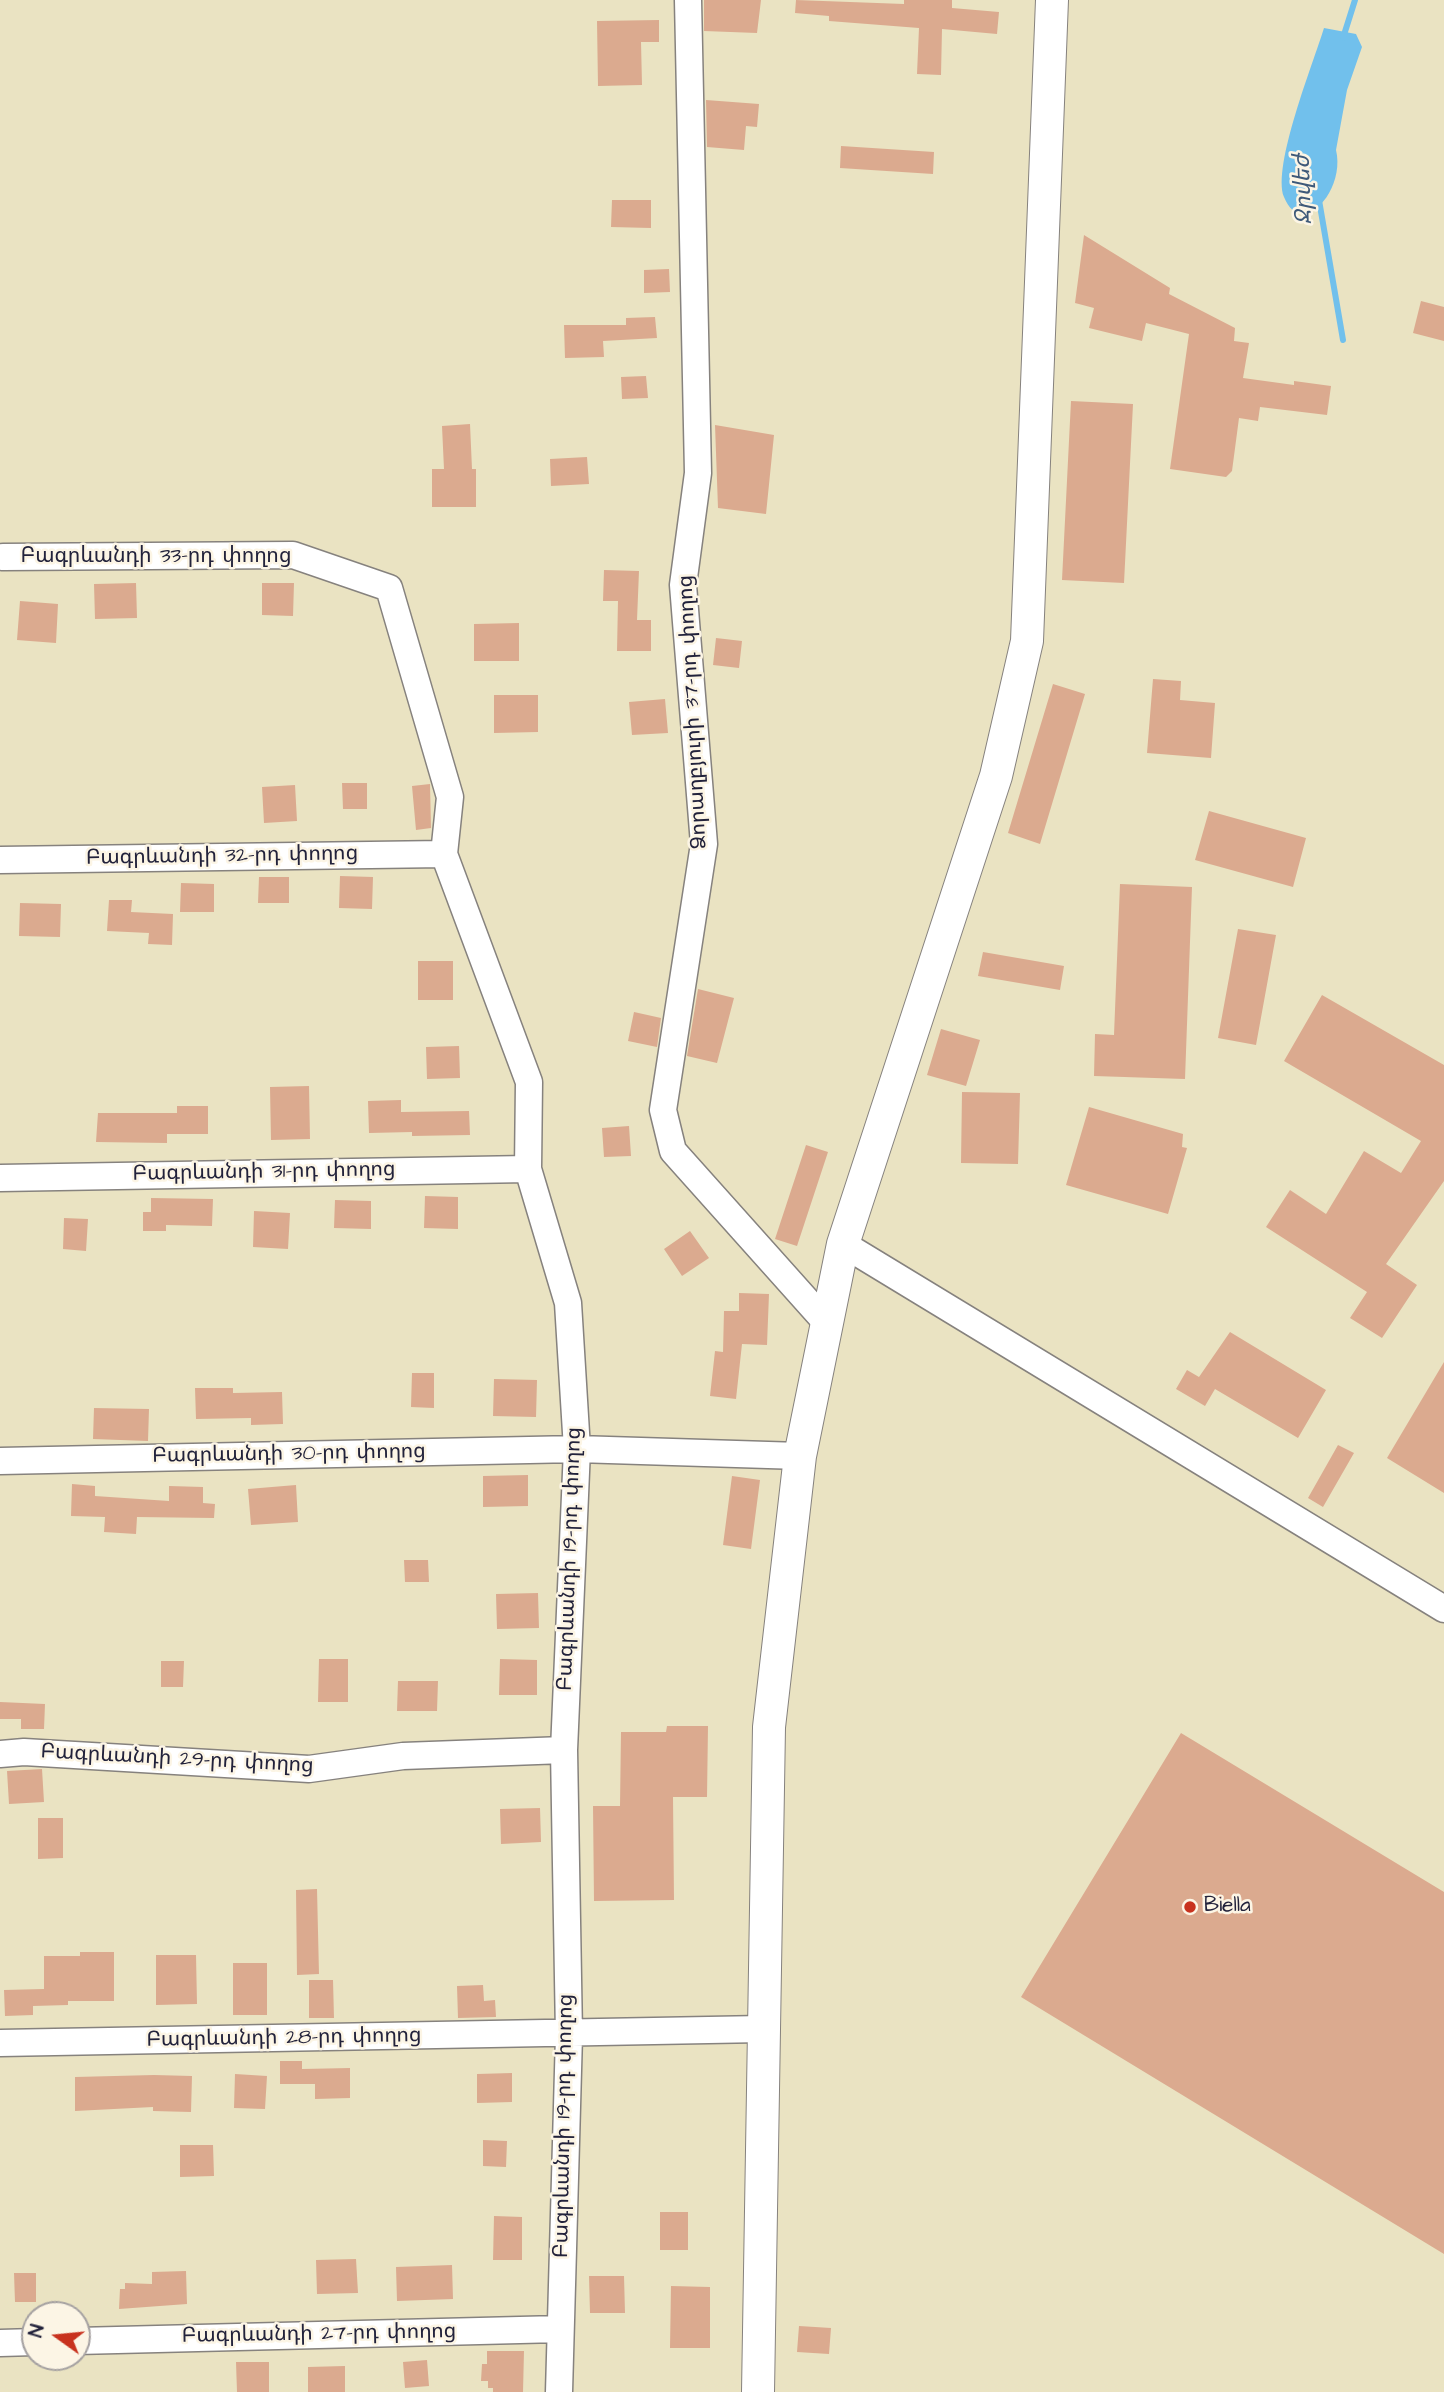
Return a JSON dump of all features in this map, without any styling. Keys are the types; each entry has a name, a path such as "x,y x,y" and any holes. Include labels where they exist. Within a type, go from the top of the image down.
{"street":[{"name":"Ձորաղբյուրի 37-րդ փողոց","path":"688,0 698,473 683,585 704,844 663,1110 673,1151 825,1321"},
{"path":"758,2392 769,1727 800,1456 825,1321 843,1244 996,776 1027,641 1052,0"},
{"name":"Բագրևանդի 33-րդ փողոց","path":"3,557 293,555 389,588"},
{"name":"Բագրևանդի 19-րդ փողոց","path":"389,588 450,797 444,854 529,1082 528,1170 568,1303 577,1449 564,1750 569,2035 559,2392"},
{"name":"Բագրևանդի 32-րդ փողոց","path":"0,860 444,854"},
{"name":"Բագրևանդի 31-րդ փողոց","path":"0,1178 528,1170"},
{"path":"843,1244 1444,1609"},
{"name":"Բագրևանդի 30-րդ փողոց","path":"0,1461 577,1449 800,1456"},
{"name":"Բագրևանդի 29-րդ փողոց","path":"0,1754 24,1752 309,1769 403,1756 564,1750"},
{"name":"Բագրևանդի 28-րդ փողոց","path":"0,2043 569,2035 763,2029"},
{"name":"Բագրևանդի 27-րդ փողոց","path":"91,2342 560,2329"},
{"path":"0,2343 21,2343"}],"water":[{"path":"1324,28 1356,34 1362,47 1347,90 1336,150 1334,181 1320,205 1311,212 1301,214 1292,209 1284,197 1284,163 1295,114"}],"building":[{"path":"704,0 761,0 757,33 704,31"},
{"path":"796,0 904,4 904,0 952,0 952,8 999,12 997,34 942,29 941,75 917,74 919,28 829,21 829,16 795,13"},
{"path":"659,20 659,42 641,42 642,85 598,86 597,21"},
{"path":"706,100 759,104 757,127 746,126 744,150 707,147"},
{"path":"841,146 934,152 933,174 840,168"},
{"path":"612,200 651,200 651,228 611,227"},
{"path":"1084,235 1170,288 1169,294 1235,328 1234,341 1249,343 1243,378 1294,385 1294,381 1331,386 1327,415 1260,407 1258,421 1239,418 1232,471 1226,477 1170,469 1189,334 1146,323 1142,341 1089,328 1094,308 1075,303"},
{"path":"669,269 670,292 644,293 644,270"},
{"path":"1421,301 1444,307 1444,341 1413,333"},
{"path":"655,317 657,338 603,341 604,357 565,358 564,325 626,325 626,318"},
{"path":"646,376 648,398 622,399 621,377"},
{"path":"1071,401 1133,404 1124,583 1062,580"},
{"path":"470,424 472,469 476,469 476,507 432,507 432,469 444,469 442,426"},
{"path":"715,425 774,435 766,514 718,508"},
{"path":"587,457 589,484 551,486 550,459"},
{"path":"604,570 639,571 637,620 651,620 651,651 617,651 618,601 603,601"},
{"path":"136,583 137,618 95,619 94,584"},
{"path":"262,583 294,583 293,616 262,615"},
{"path":"20,601 58,604 56,643 17,640"},
{"path":"519,623 519,661 474,661 474,624"},
{"path":"716,638 742,641 739,668 713,665"},
{"path":"1153,679 1181,681 1180,700 1215,703 1211,758 1147,753"},
{"path":"1053,684 1085,694 1040,844 1008,833"},
{"path":"494,695 538,695 538,732 494,733"},
{"path":"665,699 668,733 632,735 629,702"},
{"path":"342,783 367,783 367,809 343,809"},
{"path":"430,784 431,828 416,830 412,786"},
{"path":"295,785 297,821 264,823 262,787"},
{"path":"1209,811 1306,838 1293,887 1195,860"},
{"path":"340,876 373,877 372,909 339,908"},
{"path":"259,877 289,877 289,903 258,903"},
{"path":"181,883 214,884 214,912 180,912"},
{"path":"1120,884 1192,887 1185,1079 1094,1076 1095,1034 1114,1035"},
{"path":"109,900 132,900 131,912 173,914 172,945 148,944 149,933 107,931"},
{"path":"20,903 61,904 60,937 19,936"},
{"path":"1238,929 1276,935 1256,1045 1218,1038"},
{"path":"983,952 1064,966 1060,990 978,976"},
{"path":"418,961 453,961 453,1000 418,1000"},
{"path":"698,989 734,998 717,1063 687,1056"},
{"path":"1322,995 1444,1065 1444,1181 1386,1264 1417,1285 1382,1338 1350,1318 1367,1292 1266,1227 1290,1190 1326,1214 1364,1151 1401,1173 1421,1141 1284,1061"},
{"path":"634,1012 661,1018 657,1047 628,1041"},
{"path":"941,1029 980,1040 966,1086 927,1075"},
{"path":"459,1046 460,1078 427,1079 426,1047"},
{"path":"309,1086 310,1139 271,1140 270,1087"},
{"path":"962,1092 1020,1093 1018,1164 961,1163"},
{"path":"401,1100 401,1112 469,1111 470,1135 412,1136 412,1132 369,1133 368,1101"},
{"path":"177,1106 208,1106 208,1134 167,1134 167,1143 96,1142 98,1113 177,1113"},
{"path":"1089,1107 1183,1134 1182,1147 1187,1148 1168,1214 1066,1185"},
{"path":"629,1126 631,1156 604,1157 602,1128"},
{"path":"806,1145 828,1152 797,1246 775,1239"},
{"path":"425,1196 458,1197 458,1229 424,1228"},
{"path":"151,1198 213,1199 212,1226 166,1225 166,1231 143,1231 143,1212 151,1212"},
{"path":"335,1200 371,1201 371,1229 334,1228"},
{"path":"254,1211 290,1213 288,1249 253,1247"},
{"path":"64,1218 88,1219 86,1251 63,1249"},
{"path":"690,1231 709,1258 682,1276 664,1249"},
{"path":"739,1293 769,1294 767,1345 742,1344 736,1399 710,1396 715,1351 723,1352 724,1311 739,1311"},
{"path":"1230,1332 1326,1390 1298,1438 1215,1389 1205,1406 1176,1389 1187,1370 1199,1377"},
{"path":"1444,1362 1444,1493 1387,1458"},
{"path":"412,1373 434,1373 434,1408 411,1407"},
{"path":"494,1379 537,1380 536,1417 493,1416"},
{"path":"195,1388 233,1388 233,1393 282,1392 283,1424 251,1425 251,1418 196,1419"},
{"path":"94,1408 149,1409 148,1441 93,1439"},
{"path":"1338,1445 1354,1453 1323,1507 1308,1498"},
{"path":"528,1475 528,1506 483,1507 483,1476"},
{"path":"732,1476 760,1480 751,1549 723,1545"},
{"path":"72,1484 95,1486 95,1496 169,1501 169,1486 203,1487 203,1503 215,1504 214,1518 137,1517 136,1534 104,1532 105,1517 71,1516"},
{"path":"296,1485 298,1522 251,1525 248,1489"},
{"path":"404,1560 428,1560 429,1582 405,1582"},
{"path":"538,1593 539,1628 497,1629 496,1594"},
{"path":"319,1659 348,1659 348,1702 318,1702"},
{"path":"500,1659 537,1660 537,1695 499,1695"},
{"path":"161,1661 184,1661 183,1687 161,1687"},
{"path":"398,1681 438,1681 437,1711 397,1711"},
{"path":"0,1702 45,1704 44,1729 21,1729 21,1719 0,1719"},
{"path":"667,1726 708,1726 707,1797 673,1797 674,1900 594,1901 593,1806 620,1806 621,1732 666,1732"},
{"path":"1181,1733 1444,1892 1444,2254 1021,1997"},
{"path":"42,1769 44,1802 9,1804 7,1771"},
{"path":"540,1808 541,1842 501,1844 500,1809"},
{"path":"38,1818 63,1818 63,1858 38,1859"},
{"path":"317,1889 319,1974 297,1975 296,1890"},
{"path":"80,1952 114,1952 114,2001 68,2001 68,2005 33,2006 33,2015 5,2016 4,1990 44,1989 44,1956 80,1956"},
{"path":"156,1955 196,1955 197,2004 156,2005"},
{"path":"233,1963 267,1963 267,2015 233,2015"},
{"path":"309,1980 333,1980 334,2018 309,2018"},
{"path":"483,1985 484,2001 495,2000 496,2017 458,2018 457,1986"},
{"path":"280,2061 302,2061 302,2069 350,2068 350,2098 315,2099 315,2084 280,2084"},
{"path":"512,2073 512,2102 477,2103 477,2074"},
{"path":"235,2074 267,2076 265,2109 234,2108"},
{"path":"192,2076 191,2112 153,2111 153,2107 75,2111 75,2077"},
{"path":"483,2140 507,2141 506,2167 483,2166"},
{"path":"180,2145 213,2145 214,2176 180,2177"},
{"path":"660,2212 688,2212 688,2250 660,2250"},
{"path":"494,2216 522,2217 522,2260 493,2260"},
{"path":"356,2259 358,2293 317,2294 316,2260"},
{"path":"452,2265 453,2299 397,2301 396,2267"},
{"path":"186,2271 187,2304 119,2309 120,2289 125,2289 125,2283 152,2284 152,2272"},
{"path":"14,2273 36,2273 36,2301 15,2302"},
{"path":"589,2276 624,2276 625,2313 590,2313"},
{"path":"671,2286 710,2287 710,2348 670,2348"},
{"path":"799,2326 831,2328 829,2354 797,2352"},
{"path":"487,2351 524,2351 523,2392 493,2392 493,2388 488,2388 488,2381 481,2381 482,2364 487,2364"},
{"path":"427,2360 429,2386 405,2388 403,2362"},
{"path":"236,2362 269,2362 269,2392 237,2392"},
{"path":"345,2366 345,2392 308,2392 308,2367"}],"waterway":[{"name":"Ջրվեժ","path":"1343,38 1355,0"},
{"name":"Ջրվեժ","path":"1319,200 1343,340"}],"place":[{"name":"Biella","path":"1190,1907"}]}
